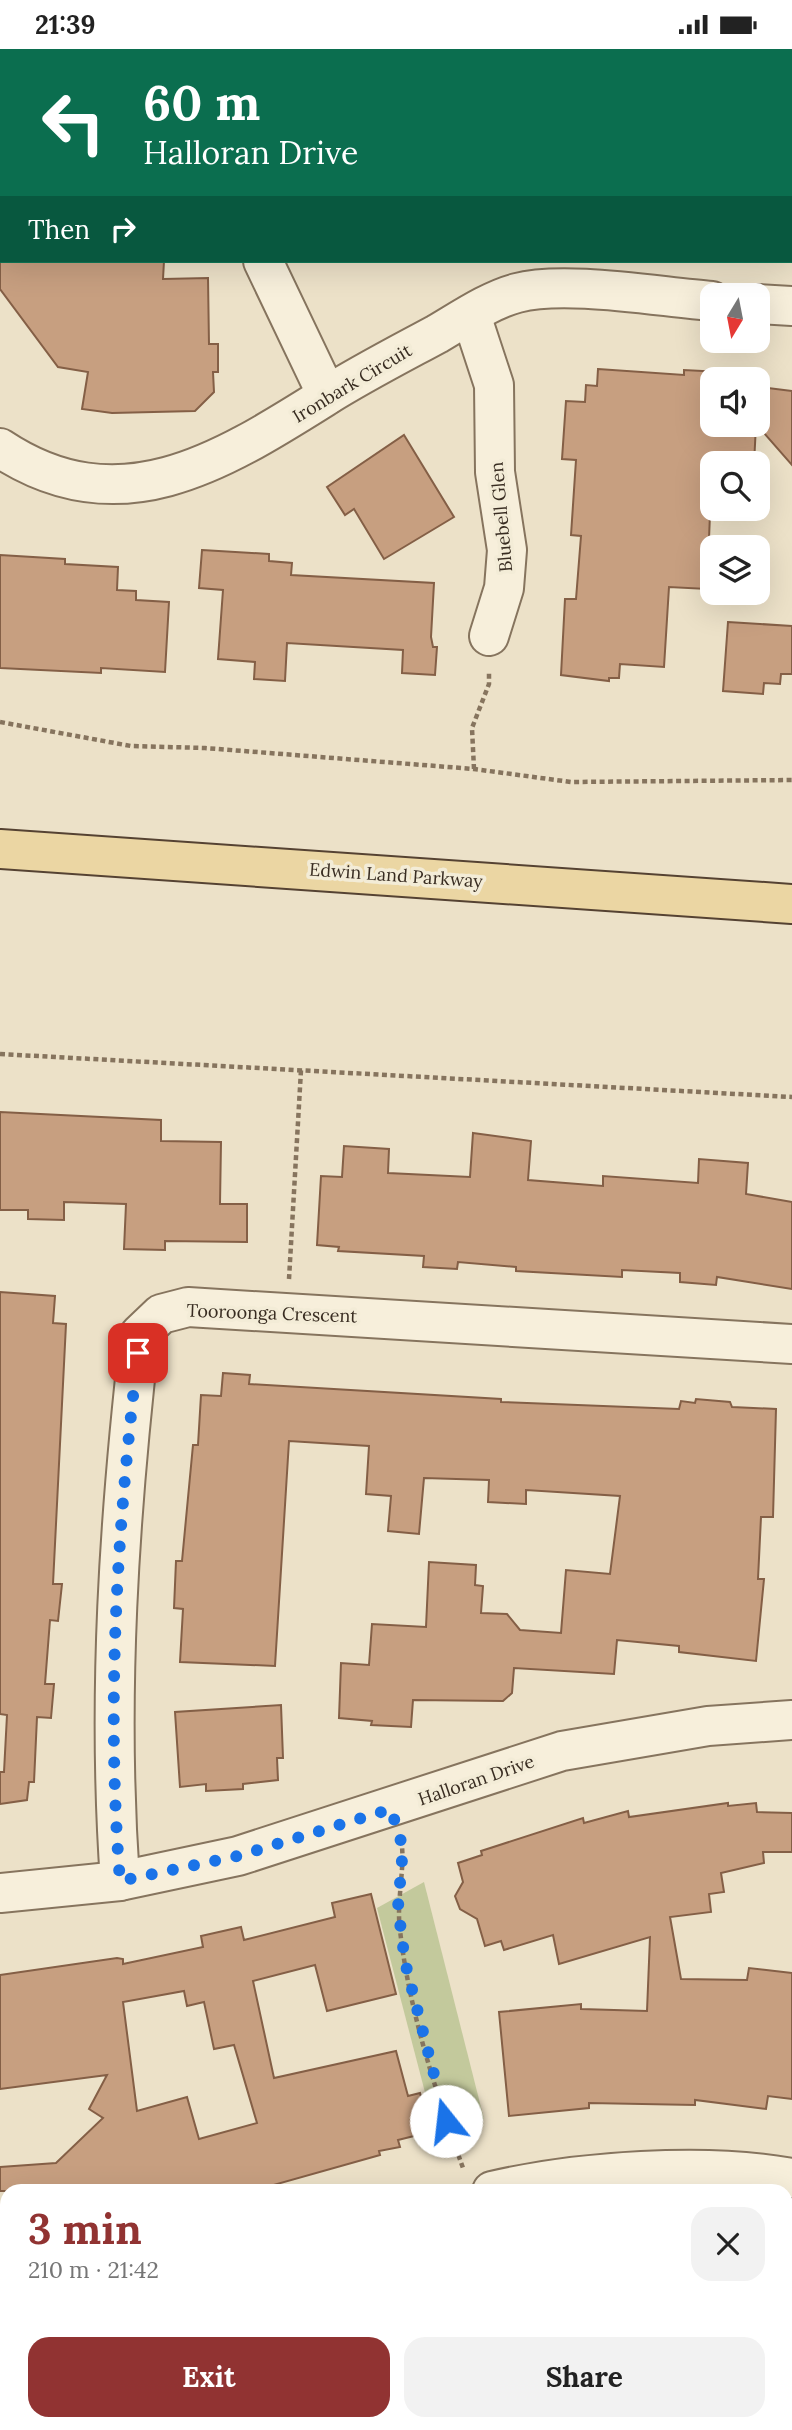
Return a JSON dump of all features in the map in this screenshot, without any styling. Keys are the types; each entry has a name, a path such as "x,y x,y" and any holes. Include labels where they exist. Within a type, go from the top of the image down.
{"main road":[{"name":"Edwin Land Parkway","path":"0,849 792,904"}],"street":[{"path":"265,263 327,395"},
{"name":"Ironbark Circuit","path":"0,448 27,466 83,484 130,485 174,475 219,458 270,433 327,395 516,293 572,289 700,300"},
{"path":"770,305 792,306"},
{"name":"Bluebell Glen","path":"471,315 494,385 495,472 506,550 504,588 489,636"},
{"name":"Tooroonga Crescent","path":"120,1881 113,1786 113,1638 140,1334 161,1314 188,1307 287,1311 792,1343"},
{"name":"Halloran Drive","path":"0,1893 120,1881 238,1856 391,1809 562,1751 621,1738 708,1726 792,1720"},
{"path":"500,2184 650,2170 763,2173 792,2178"}],"path":[{"path":"474,769 472,728 489,684 489,636"},
{"path":"0,722 153,748 189,747 474,769 598,783 792,780"},
{"path":"0,1054 792,1097"},
{"path":"287,1311 301,1070"},
{"path":"391,1809 403,1848 398,1907 405,1962 441,2105 478,2184"}],"green space":[{"path":"424,1882 484,2119 434,2127 377,1908"}],"building":[{"path":"0,263 164,263 163,279 208,278 209,344 218,344 218,372 213,372 214,392 195,411 112,413 82,409 88,372 58,367 0,289"},
{"path":"598,369 684,375 684,370 700,371 700,437 755,437 755,451 700,451 700,521 710,521 709,535 700,535 700,589 669,587 664,667 620,664 619,678 609,678 609,681 561,675 565,599 576,599 581,536 571,535 576,460 562,459 566,401 585,402 586,385 597,386"},
{"path":"770,388 792,391 792,465 768,437 770,437"},
{"path":"404,435 454,517 384,559 354,509 345,515 327,487"},
{"path":"202,550 269,554 269,561 292,563 291,575 434,583 431,637 433,647 437,647 435,675 402,673 403,650 287,643 285,681 254,679 255,662 218,659 223,590 199,588"},
{"path":"0,555 65,559 65,564 118,567 117,590 136,591 136,600 169,602 165,672 101,668 101,673 0,668"},
{"path":"728,622 792,626 792,674 781,674 780,684 764,683 763,694 723,691"},
{"path":"0,1112 161,1120 161,1141 221,1142 220,1204 247,1204 247,1242 165,1241 165,1250 124,1249 126,1204 64,1202 64,1220 28,1219 28,1210 0,1210"},
{"path":"473,1133 531,1141 528,1180 603,1186 603,1176 698,1183 699,1159 748,1163 746,1194 792,1202 792,1289 717,1277 716,1285 680,1282 680,1273 622,1270 622,1277 516,1271 516,1267 458,1262 457,1269 423,1267 424,1256 338,1251 339,1247 317,1245 321,1176 342,1177 344,1146 389,1149 388,1173 470,1177"},
{"path":"0,1292 55,1296 53,1323 66,1324 53,1584 62,1584 58,1621 50,1620 45,1684 54,1684 51,1718 37,1717 34,1782 29,1782 27,1800 0,1804 0,1772 4,1772 7,1715 0,1714"},
{"path":"223,1373 250,1375 249,1384 501,1399 501,1402 679,1409 681,1401 695,1403 696,1399 730,1402 732,1407 776,1409 773,1517 761,1517 758,1579 764,1579 756,1661 679,1652 679,1646 617,1640 614,1674 514,1668 512,1693 503,1701 413,1700 411,1727 371,1725 372,1721 339,1718 341,1663 369,1665 372,1624 426,1627 429,1562 476,1565 475,1585 483,1586 481,1613 507,1614 520,1630 561,1633 566,1570 610,1574 620,1496 526,1490 526,1504 488,1502 489,1480 424,1478 419,1534 388,1531 391,1496 366,1494 369,1446 289,1441 275,1666 180,1662 183,1609 174,1608 176,1561 182,1561 193,1445 198,1445 201,1395 221,1396"},
{"path":"281,1705 283,1758 277,1758 278,1780 243,1784 243,1789 206,1791 206,1784 180,1787 175,1712"},
{"path":"728,1803 728,1806 756,1803 757,1812 792,1813 792,1852 763,1852 764,1863 721,1873 724,1892 709,1894 711,1912 670,1917 681,1979 747,1980 749,1968 792,1973 792,2099 768,2096 766,2109 695,2100 695,2105 589,2103 589,2108 509,2116 499,2012 581,2004 581,2009 647,2011 650,1937 559,1964 553,1935 504,1950 501,1941 485,1946 477,1919 460,1909 455,1896 463,1882 458,1863 482,1855 481,1851 583,1818 584,1823 628,1811 629,1817"},
{"path":"371,1894 396,1994 327,2011 315,1965 253,1981 274,2078 396,2051 408,2096 420,2093 430,2132 398,2140 400,2147 379,2151 380,2155 277,2184 0,2184 0,2167 56,2163 103,2118 89,2109 107,2075 0,2089 0,1975 117,1958 123,1959 123,1964 203,1947 201,1936 241,1927 244,1940 335,1917 332,1903","holes":["184,1991 187,2006 204,2002 214,2049 234,2045 257,2123 199,2139 187,2097 137,2111 123,2002"]}],"route":[{"path":"138,1353 113,1638 113,1786 120,1881 238,1856 391,1809 403,1848 398,1894 401,1941 446,2121"}]}
